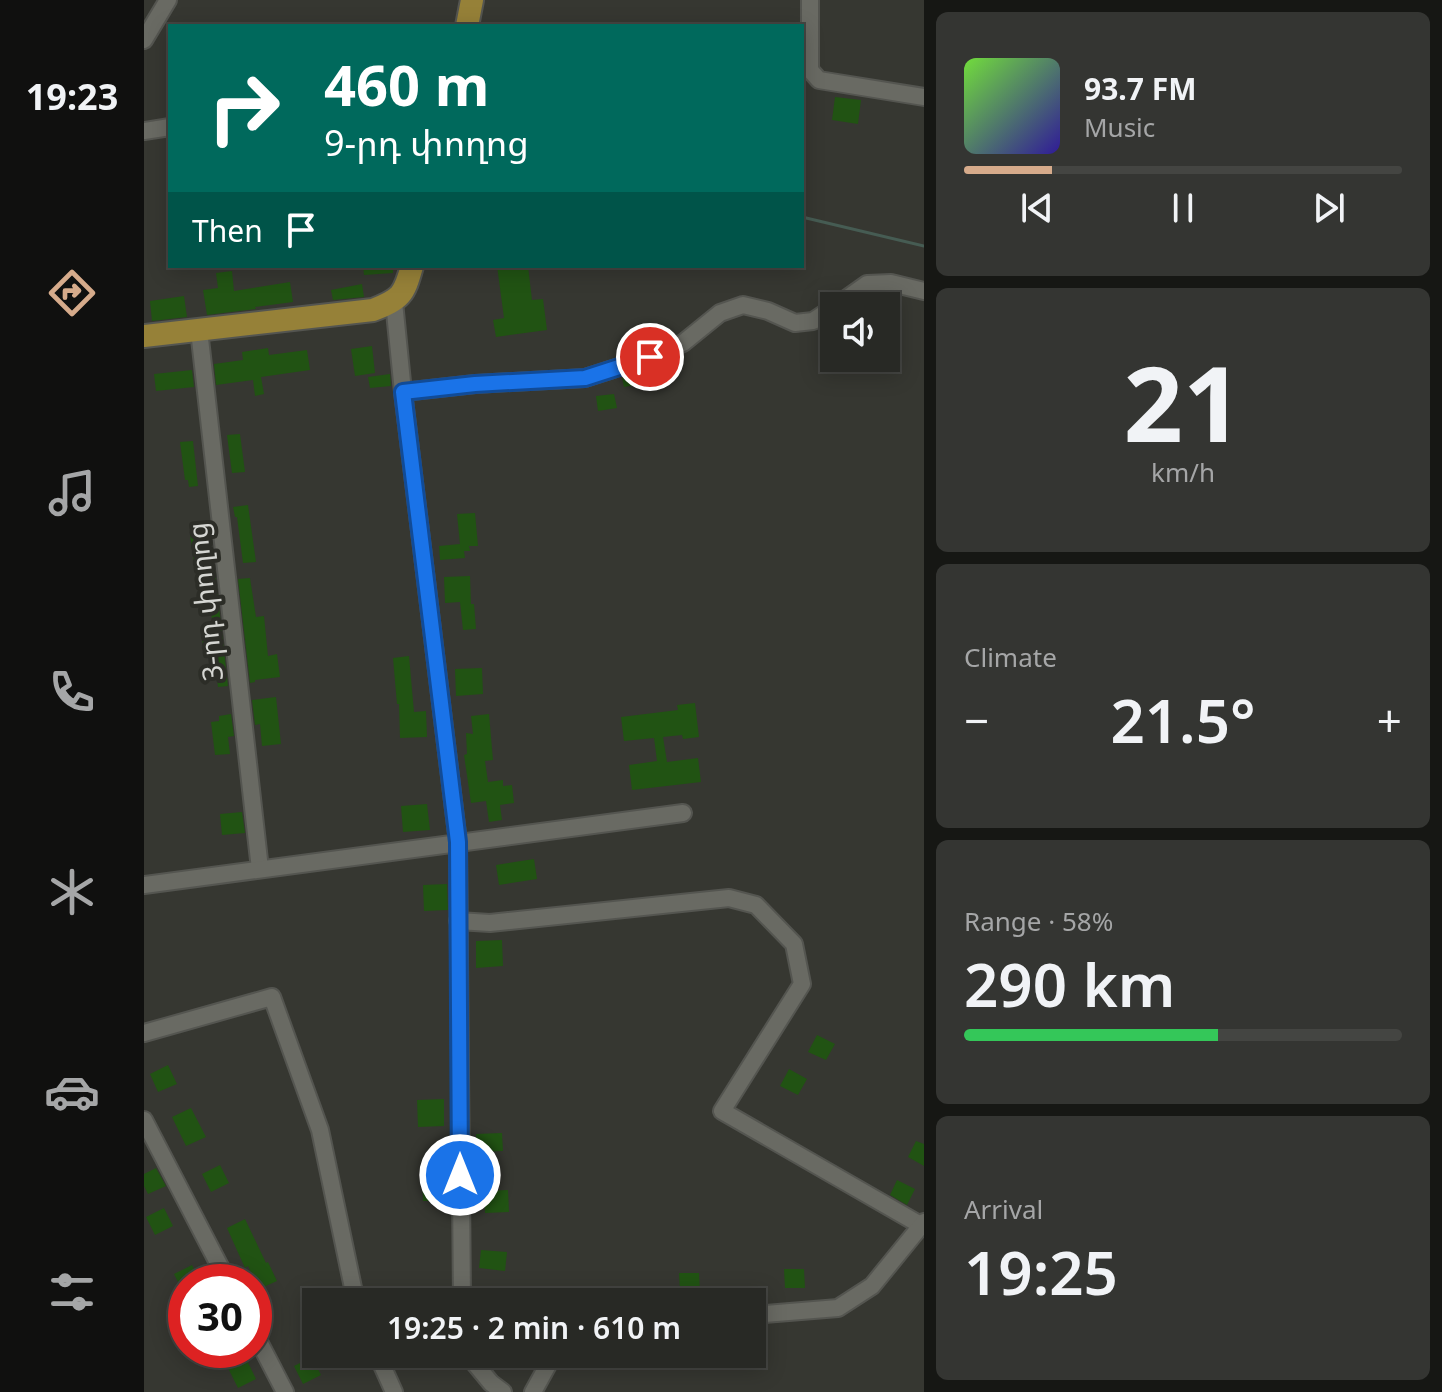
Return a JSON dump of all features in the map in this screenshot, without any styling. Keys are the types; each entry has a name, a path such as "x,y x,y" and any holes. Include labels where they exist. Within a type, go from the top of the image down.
{"main road":[{"path":"467,24 472,0"},
{"path":"144,336 373,310 399,297 411,268"}],"street":[{"path":"144,40 168,0"},
{"path":"810,0 810,70 819,80 924,97"},
{"path":"144,131 168,127"},
{"path":"856,292 867,284 891,283 924,291"},
{"path":"394,302 458,842 462,1288"},
{"path":"403,392 475,384 585,378 683,343 720,313 743,305 768,311 795,323 813,321 820,317"},
{"name":"3-րդ փողոց","path":"199,330 260,869"},
{"path":"144,885 683,813"},
{"path":"458,921 490,923 729,898 756,905 794,944 802,984 722,1111 923,1225 872,1286 838,1308 766,1314"},
{"path":"144,1033 272,997 320,1130 353,1288"},
{"path":"144,1120 219,1264"},
{"path":"272,1367 285,1392"},
{"path":"383,1368 394,1392"},
{"path":"479,1368 503,1392"},
{"path":"533,1392 546,1368"}],"building":[{"path":"835,97 861,100 858,124 832,120"},
{"path":"363,268 393,268 393,273 364,275"},
{"path":"497,268 528,268 532,300 543,299 547,330 496,337 493,320 504,318"},
{"path":"232,271 234,291 290,282 293,302 207,315 203,290 218,288 216,273"},
{"path":"362,284 364,297 333,300 331,290"},
{"path":"184,296 187,317 152,321 150,301"},
{"path":"372,346 375,373 355,376 351,349"},
{"path":"268,348 269,355 307,350 310,370 261,377 264,394 255,396 253,380 216,385 214,364 243,360 242,352"},
{"path":"192,370 194,387 156,391 154,374"},
{"path":"640,372 642,384 624,387 622,378"},
{"path":"390,374 391,386 370,388 368,377"},
{"path":"614,394 617,408 598,411 596,396"},
{"path":"240,434 245,472 232,473 227,435"},
{"path":"193,441 198,486 189,487 188,480 185,480 180,442"},
{"path":"248,505 256,562 243,563 233,507"},
{"path":"475,513 478,546 469,546 470,551 464,551 465,558 440,560 439,546 460,544 457,514"},
{"path":"203,532 208,570 195,571 190,534"},
{"path":"215,572 228,686 218,687 214,655 204,656 201,629 213,627 206,573"},
{"path":"470,576 476,629 463,630 460,602 445,603 444,577"},
{"path":"250,578 256,617 264,616 268,656 277,654 280,677 250,683 238,579"},
{"path":"409,656 414,712 426,711 427,737 400,738 393,658"},
{"path":"482,668 483,694 456,696 455,669"},
{"path":"276,697 281,744 262,746 260,724 255,725 252,700"},
{"path":"695,703 699,737 663,737 667,762 698,758 701,782 632,790 629,765 657,761 654,738 624,741 621,717 678,710 677,705"},
{"path":"231,714 234,736 228,737 230,754 215,755 211,722 219,721 219,716"},
{"path":"489,714 493,760 485,761 488,782 503,780 503,786 512,785 514,803 500,805 502,820 489,822 486,801 471,803 464,755 467,754 466,733 473,734 471,716"},
{"path":"427,804 430,830 403,832 401,806"},
{"path":"242,812 245,833 222,835 220,814"},
{"path":"534,859 537,879 499,885 496,865"},
{"path":"447,884 448,910 424,911 423,885"},
{"path":"502,940 503,966 476,968 476,941"},
{"path":"817,1035 835,1044 826,1060 808,1052"},
{"path":"168,1065 177,1084 158,1092 150,1074"},
{"path":"789,1069 807,1079 798,1095 780,1086"},
{"path":"444,1099 444,1126 418,1127 417,1100"},
{"path":"191,1108 206,1137 186,1146 172,1117"},
{"path":"502,1133 503,1151 477,1152 476,1134"},
{"path":"916,1141 924,1144 924,1166 908,1157"},
{"path":"220,1165 229,1183 211,1192 202,1174"},
{"path":"156,1168 166,1186 148,1194 144,1174"},
{"path":"443,1177 444,1201 423,1201 422,1178"},
{"path":"897,1180 915,1189 907,1205 890,1195"},
{"path":"508,1190 509,1212 485,1213 484,1191"},
{"path":"164,1208 173,1226 155,1235 146,1217"},
{"path":"245,1219 269,1264 243,1264 227,1228"},
{"path":"481,1250 507,1252 505,1271 479,1268"},
{"path":"784,1269 804,1269 805,1288 785,1288"},
{"path":"679,1273 699,1273 700,1288 680,1288"},
{"path":"302,1362 302,1368 318,1368 321,1375 303,1384 294,1366"},
{"path":"228,1368 251,1368 256,1379 238,1388"}],"waterway":[{"path":"804,217 924,246"}],"route":[{"path":"460,1175 458,842 403,392 475,384 585,378 650,357"}]}
